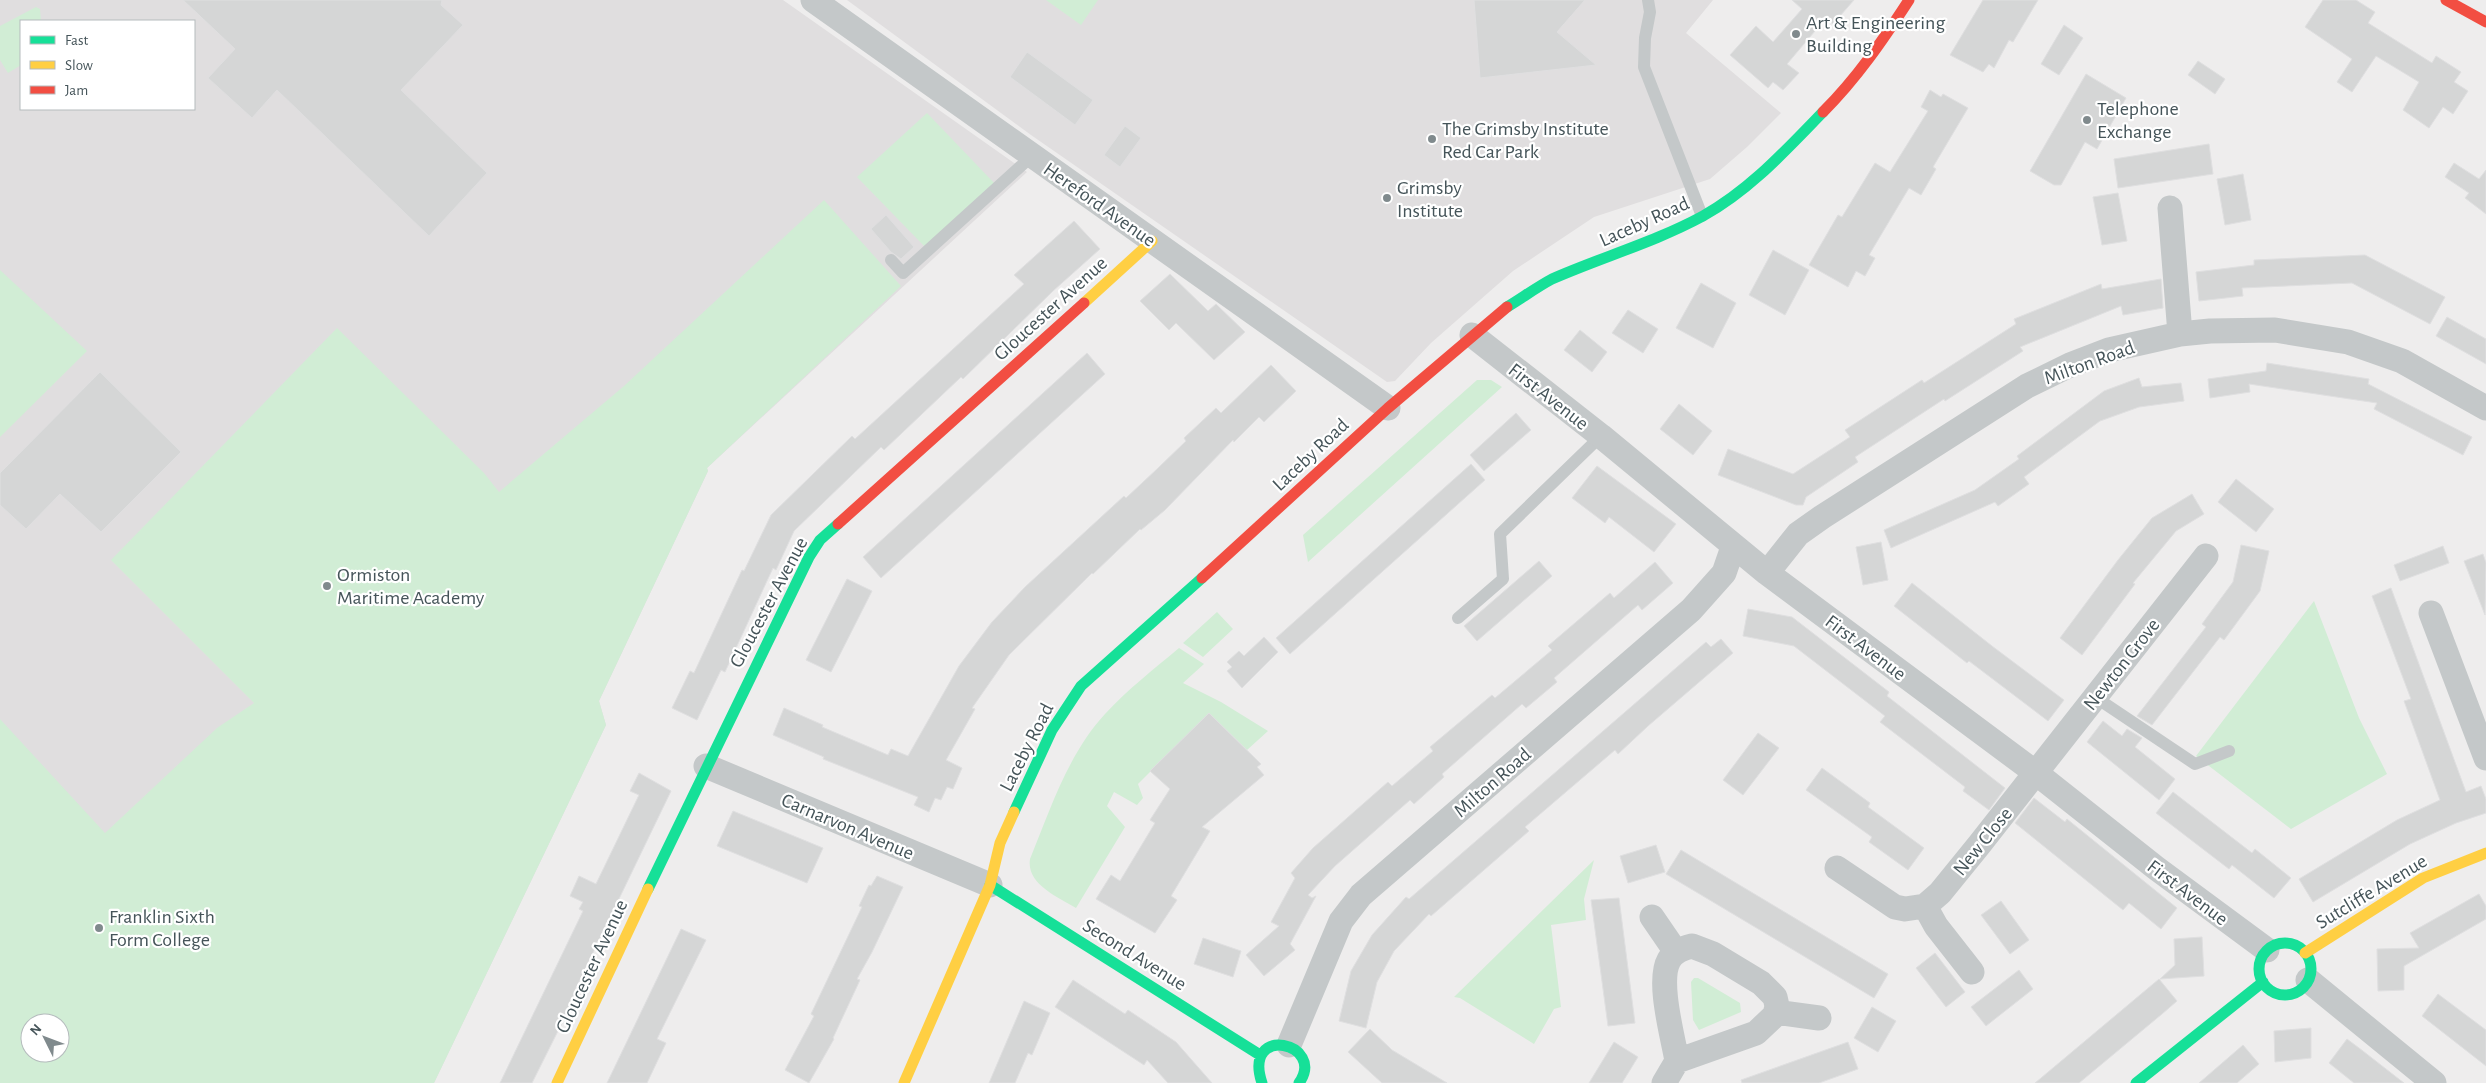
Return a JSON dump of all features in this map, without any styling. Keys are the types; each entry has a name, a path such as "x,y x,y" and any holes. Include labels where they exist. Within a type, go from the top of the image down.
{"main road":[{"name":"Laceby Road","path":"904,1083 990,885 1000,843 1052,730 1081,686 1228,556 1388,408 1500,311 1551,280 1625,251 1702,216 1730,199 1765,171 1813,125 1855,77 1909,0"},
{"path":"2446,0 2486,22"},
{"name":"Gloucester Avenue","path":"557,1083 706,766 809,557 820,540 1152,241"},
{"name":"Sutcliffe Avenue","path":"2305,953 2423,878 2486,853"},
{"name":"Second Avenue","path":"990,885 1260,1055"},
{"path":"2284,943 2294,945 2305,953 2310,967 2308,980 2298,991 2286,995 2272,991 2262,982 2259,971 2260,962 2267,950 2284,943"},
{"path":"2136,1083 2262,982"},
{"path":"1262,1083 1257,1074 1256,1066 1260,1055 1272,1045 1289,1045 1296,1049 1305,1065 1303,1082"}],"street":[{"name":"Hereford Avenue","path":"813,0 1388,408"},
{"path":"2170,208 2180,334"},
{"name":"Milton Road","path":"1768,573 1798,534 1822,517 2027,386 2070,365 2109,350 2180,334 2210,331 2275,330 2348,342 2402,361 2486,408"},
{"name":"First Avenue","path":"1472,335 1601,436 1733,546 2036,773 2156,868 2267,950"},
{"name":"Milton Road","path":"1289,1045 1341,921 1361,895 1691,610 1724,573 1733,546"},
{"name":"Newton Grove","path":"2036,773 2206,556"},
{"path":"2431,612 2486,758"},
{"name":"Carnarvon Avenue","path":"706,766 990,885"},
{"name":"New Close","path":"1925,906 1940,893 2036,773"},
{"path":"1837,868 1895,907 1905,909 1925,906 1936,926 1972,972"},
{"path":"1652,917 1676,952"},
{"path":"1664,1083 1677,1061 1664,978 1669,959 1676,952 1692,946 1713,954 1769,990 1774,997 1776,1012"},
{"path":"2308,980 2434,1083"},
{"path":"1776,1012 1819,1018"},
{"path":"1677,1061 1756,1033 1776,1012"}],"lane":[{"path":"1648,0 1650,12 1645,38 1644,68 1702,216"},
{"path":"891,260 903,273 1032,156"},
{"path":"1458,618 1503,578 1500,534 1601,436"},
{"path":"2095,697 2195,764 2229,751"}],"shaded area":[{"name":"Ormiston Maritime Academy","path":"0,0 783,0 1027,172 707,468 708,471 599,701 606,725 434,1083 0,1083"},
{"name":"Grimsby Institute","path":"847,0 1713,0 1686,33 1781,113 1747,147 1710,179 1594,217 1513,271 1431,343 1395,381 1387,382 1031,135"}],"green space":[{"path":"1046,0 1098,0 1081,25"},
{"path":"36,7 40,9 41,20 20,20 20,66 8,73 0,60 0,26"},
{"path":"927,113 996,185 927,249 857,177"},
{"path":"824,200 901,286 707,468 708,471 599,701 606,725 434,1083 0,1083 0,719 105,833 217,728 254,703 111,560 337,328 484,473 499,492 624,386"},
{"path":"0,270 87,351 0,437"},
{"path":"1477,380 1491,380 1502,387 1308,562 1303,535"},
{"path":"2314,601 2359,718 2387,774 2291,829 2196,756"},
{"path":"1217,612 1233,629 1203,657 1183,643"},
{"path":"1179,648 1204,664 1183,683 1221,702 1268,731 1247,750 1209,713 1138,784 1143,798 1137,805 1114,792 1107,806 1125,827 1076,908 1038,883 1030,868 1030,859 1061,783 1080,747 1092,730 1122,697"},
{"path":"1594,860 1584,899 1586,920 1551,925 1561,1007 1554,1009 1534,1044 1460,998 1454,997"},
{"path":"1694,978 1698,978 1740,1003 1741,1012 1699,1030 1693,1020 1691,982"}],"building":[{"path":"183,0 442,0 441,5 463,25 401,90 487,173 429,236 277,90 252,118 208,78 235,49"},
{"path":"1474,0 1585,0 1557,32 1596,65 1480,78"},
{"path":"1792,0 1854,0 1833,24 1826,18 1787,64 1799,73 1783,90 1773,82 1768,88 1730,55 1756,26 1773,42 1802,9"},
{"path":"1983,0 2038,0 2013,42 2009,40 1994,68 1989,64 1983,72 1950,55"},
{"path":"2323,0 2356,0 2375,12 2368,23 2432,63 2436,56 2461,72 2454,82 2468,91 2453,114 2443,107 2429,128 2403,110 2419,82 2376,56 2352,92 2337,82 2352,59 2305,27"},
{"path":"2064,25 2083,38 2059,75 2041,64"},
{"path":"1027,52 1093,100 1075,125 1010,77"},
{"path":"2198,61 2225,79 2215,94 2188,75"},
{"name":"Telephone Exchange","path":"2086,74 2126,98 2097,149 2085,142 2061,185 2054,185 2030,171"},
{"path":"1930,90 1941,97 1943,94 1968,108 1933,167 1936,169 1921,195 1909,188 1869,255 1875,258 1865,276 1856,271 1848,287 1809,265 1838,215 1842,217 1875,163 1890,172 1928,111 1921,107"},
{"path":"1125,126 1141,138 1120,167 1104,155"},
{"path":"2209,144 2213,174 2118,188 2114,159"},
{"path":"2454,163 2479,179 2486,170 2486,214 2465,198 2469,193 2445,177"},
{"path":"2243,174 2251,220 2225,225 2217,179"},
{"path":"2118,193 2127,241 2102,245 2093,197"},
{"path":"886,215 914,247 901,259 891,252 871,229"},
{"path":"1074,221 1100,249 1053,291 963,379 961,377 884,450 881,447 794,531 776,570 773,568 725,672 721,670 697,720 672,708 690,671 694,673 742,570 744,571 771,515 852,436 855,439 1024,284 1014,275"},
{"path":"1773,250 1809,270 1785,315 1749,295"},
{"path":"2365,255 2445,297 2430,324 2352,283 2242,288 2243,296 2199,301 2196,272 2254,265 2254,260"},
{"path":"1170,274 1208,311 1216,304 1245,332 1214,360 1176,323 1169,330 1140,301"},
{"path":"2161,279 2163,308 2123,315 2121,306 2020,347 2023,351 1945,401 1944,399 1855,457 1858,462 1806,497 1803,505 1796,505 1718,475 1728,449 1793,474 1850,437 1845,430 1922,380 1924,383 2016,324 2014,319 2101,284 2102,289"},
{"path":"1701,283 1736,303 1713,348 1676,328"},
{"path":"1628,310 1658,329 1643,353 1612,333"},
{"path":"2447,317 2486,339 2486,364 2436,336"},
{"path":"1580,330 1607,352 1592,372 1564,350"},
{"path":"1087,353 1105,374 881,578 863,557"},
{"path":"2267,363 2369,379 2368,384 2472,437 2463,455 2374,409 2377,403 2249,384 2250,392 2210,398 2208,379 2266,371"},
{"path":"1271,365 1296,391 1264,422 1259,417 1234,442 1233,440 1165,510 1140,529 1092,573 1009,655 972,708 975,709 946,760 962,768 953,789 947,787 941,800 935,798 929,812 914,805 918,797 823,759 824,757 773,735 784,708 823,725 822,727 888,755 891,749 908,756 959,666 992,622 1025,587 1124,496 1126,498 1157,469 1186,441 1184,438 1216,408 1221,413"},
{"path":"100,372 181,452 101,532 60,494 26,529 0,505 0,473"},
{"path":"2139,378 2142,387 2181,383 2184,401 2139,407 2100,421 2024,477 2029,484 1998,506 1995,502 1891,548 1884,530 1975,490 2019,459 2017,456 2104,391"},
{"path":"1679,404 1712,431 1693,455 1660,429"},
{"path":"1516,413 1531,430 1484,471 1470,455"},
{"path":"1471,464 1485,480 1290,654 1276,638"},
{"path":"1597,466 1676,524 1654,552 1609,517 1605,523 1572,498"},
{"path":"2236,479 2274,509 2256,532 2218,502"},
{"path":"2192,494 2204,514 2176,531 2133,583 2135,584 2082,655 2060,638 2152,518"},
{"path":"1881,542 1888,580 1863,585 1856,547"},
{"path":"2241,545 2269,551 2260,591 2224,640 2220,637 2152,725 2137,716 2206,627 2202,624 2233,582"},
{"path":"2443,546 2449,563 2400,581 2394,565"},
{"path":"2483,554 2486,563 2485,615 2464,561"},
{"path":"1539,561 1552,576 1477,641 1464,626"},
{"path":"1655,562 1673,583 1642,610 1638,605 1554,678 1557,682 1526,708 1522,704 1442,774 1444,777 1414,804 1410,800 1335,866 1308,895 1312,898 1316,896 1290,944 1295,950 1264,976 1246,955 1279,926 1271,922 1295,878 1291,873 1313,848 1388,782 1392,786 1433,751 1430,747 1492,695 1495,698 1552,650 1548,646 1610,593 1614,598"},
{"path":"847,579 872,591 831,672 806,660"},
{"path":"1912,583 2064,700 2048,721 1969,661 1967,663 1894,606"},
{"path":"2391,588 2466,792 2481,786 2486,799 2486,813 2456,823 2410,844 2313,902 2299,879 2397,820 2440,800 2404,701 2411,699 2372,596"},
{"path":"1748,609 1792,617 1889,692 1887,696 2005,788 1989,810 1963,791 1965,787 1880,722 1885,716 1794,646 1743,636"},
{"path":"1264,637 1278,652 1242,688 1227,671 1232,667 1227,662 1239,651 1244,656"},
{"path":"1721,639 1733,653 1618,754 1615,750 1525,827 1529,831 1431,916 1429,914 1394,951 1377,982 1366,1028 1339,1021 1351,971 1372,935 1406,897 1409,899 1706,642 1711,647"},
{"path":"1209,713 1261,764 1257,767 1264,775 1202,827 1210,831 1171,896 1177,900 1155,933 1096,899 1111,875 1120,881 1155,823 1150,820 1170,789 1150,771"},
{"path":"2103,721 2122,736 2127,729 2142,738 2135,747 2175,779 2159,800 2087,742"},
{"path":"1758,733 1779,748 1743,795 1723,780"},
{"path":"1822,768 1870,803 1868,807 1924,848 1908,870 1869,842 1872,837 1806,790"},
{"path":"639,773 671,791 575,990 578,991 532,1083 500,1083 583,911 579,909 583,902 570,896 579,876 596,884 639,795 630,791"},
{"path":"2173,792 2252,853 2255,849 2291,878 2274,898 2232,865 2229,869 2156,813"},
{"path":"2034,798 2065,822 2067,819 2177,908 2161,929 2129,903 2123,910 2015,823"},
{"path":"733,811 823,848 807,883 717,846"},
{"path":"1656,845 1665,872 1628,883 1620,856"},
{"path":"1681,850 1888,974 1874,998 1666,874"},
{"path":"877,876 903,887 857,979 860,980 834,1039 809,1083 785,1070 814,1016 811,1014 862,907 859,906 869,885 871,886"},
{"path":"2479,894 2486,906 2486,919 2404,966 2404,990 2378,991 2377,949 2419,948 2410,933"},
{"path":"1619,898 1635,1023 1608,1026 1591,900"},
{"path":"2001,901 2029,940 2010,954 1981,915"},
{"path":"681,929 706,940 657,1039 666,1043 647,1083 607,1083"},
{"path":"2202,937 2204,976 2160,979 2175,965 2174,939"},
{"path":"1203,938 1241,951 1233,977 1194,964"},
{"path":"1935,953 1965,992 1946,1007 1916,968"},
{"path":"2019,970 2033,989 1986,1026 1971,1007"},
{"path":"2159,979 2177,1001 2162,1014 2079,1083 2035,1083"},
{"path":"1073,980 1125,1014 1128,1010 1176,1042 1212,1083 1168,1083 1147,1060 1144,1065 1055,1007"},
{"path":"2438,994 2486,1030 2486,1066 2422,1016"},
{"path":"1024,1001 1050,1013 1032,1055 1028,1053 1015,1083 989,1083"},
{"path":"1872,1007 1896,1021 1878,1052 1854,1038"},
{"path":"2311,1028 2311,1058 2275,1062 2274,1031"},
{"path":"1370,1029 1392,1050 1447,1083 1382,1083 1348,1052"},
{"path":"2347,1039 2404,1083 2354,1083 2329,1063"},
{"path":"1614,1042 1638,1057 1622,1083 1589,1083"},
{"path":"1848,1042 1858,1069 1819,1083 1742,1083 1741,1080"},
{"path":"2243,1045 2259,1064 2237,1083 2199,1083"}],"traffic: fast":[{"path":"1507,307 1552,279 1666,234 1720,206 1752,182 1823,112"},
{"path":"648,889 809,557 820,540 838,524"},
{"path":"1014,812 1052,730 1081,686 1202,578"},
{"path":"990,885 1260,1055"},
{"path":"2285,943 2295,945 2303,951 2309,959 2311,969 2309,979 2303,987 2295,993 2285,995 2275,993 2267,987 2261,979 2259,969 2261,959 2267,951 2275,945 2285,943"},
{"path":"2136,1083 2263,982"},
{"path":"1262,1083 1259,1064 1263,1052 1272,1046 1284,1045 1294,1050 1302,1058 1305,1069 1299,1083"}],"traffic: slow":[{"path":"1084,303 1152,241"},
{"path":"904,1083 990,885 1000,843 1014,812"},
{"path":"2305,953 2423,878 2486,853"},
{"path":"557,1083 648,889"}],"traffic: jam":[{"path":"1823,112 1869,58 1909,0"},
{"path":"2446,0 2486,22"},
{"path":"838,524 1084,303"},
{"path":"1202,578 1388,408 1507,307"}],"place":[{"name":"Art & Engineering Building","path":"1796,34"},
{"name":"Telephone Exchange","path":"2087,120"},
{"name":"The Grimsby Institute Red Car Park","path":"1432,139"},
{"name":"Grimsby Institute","path":"1387,198"},
{"name":"Ormiston Maritime Academy","path":"327,586"},
{"name":"Franklin Sixth Form College","path":"99,928"}]}
